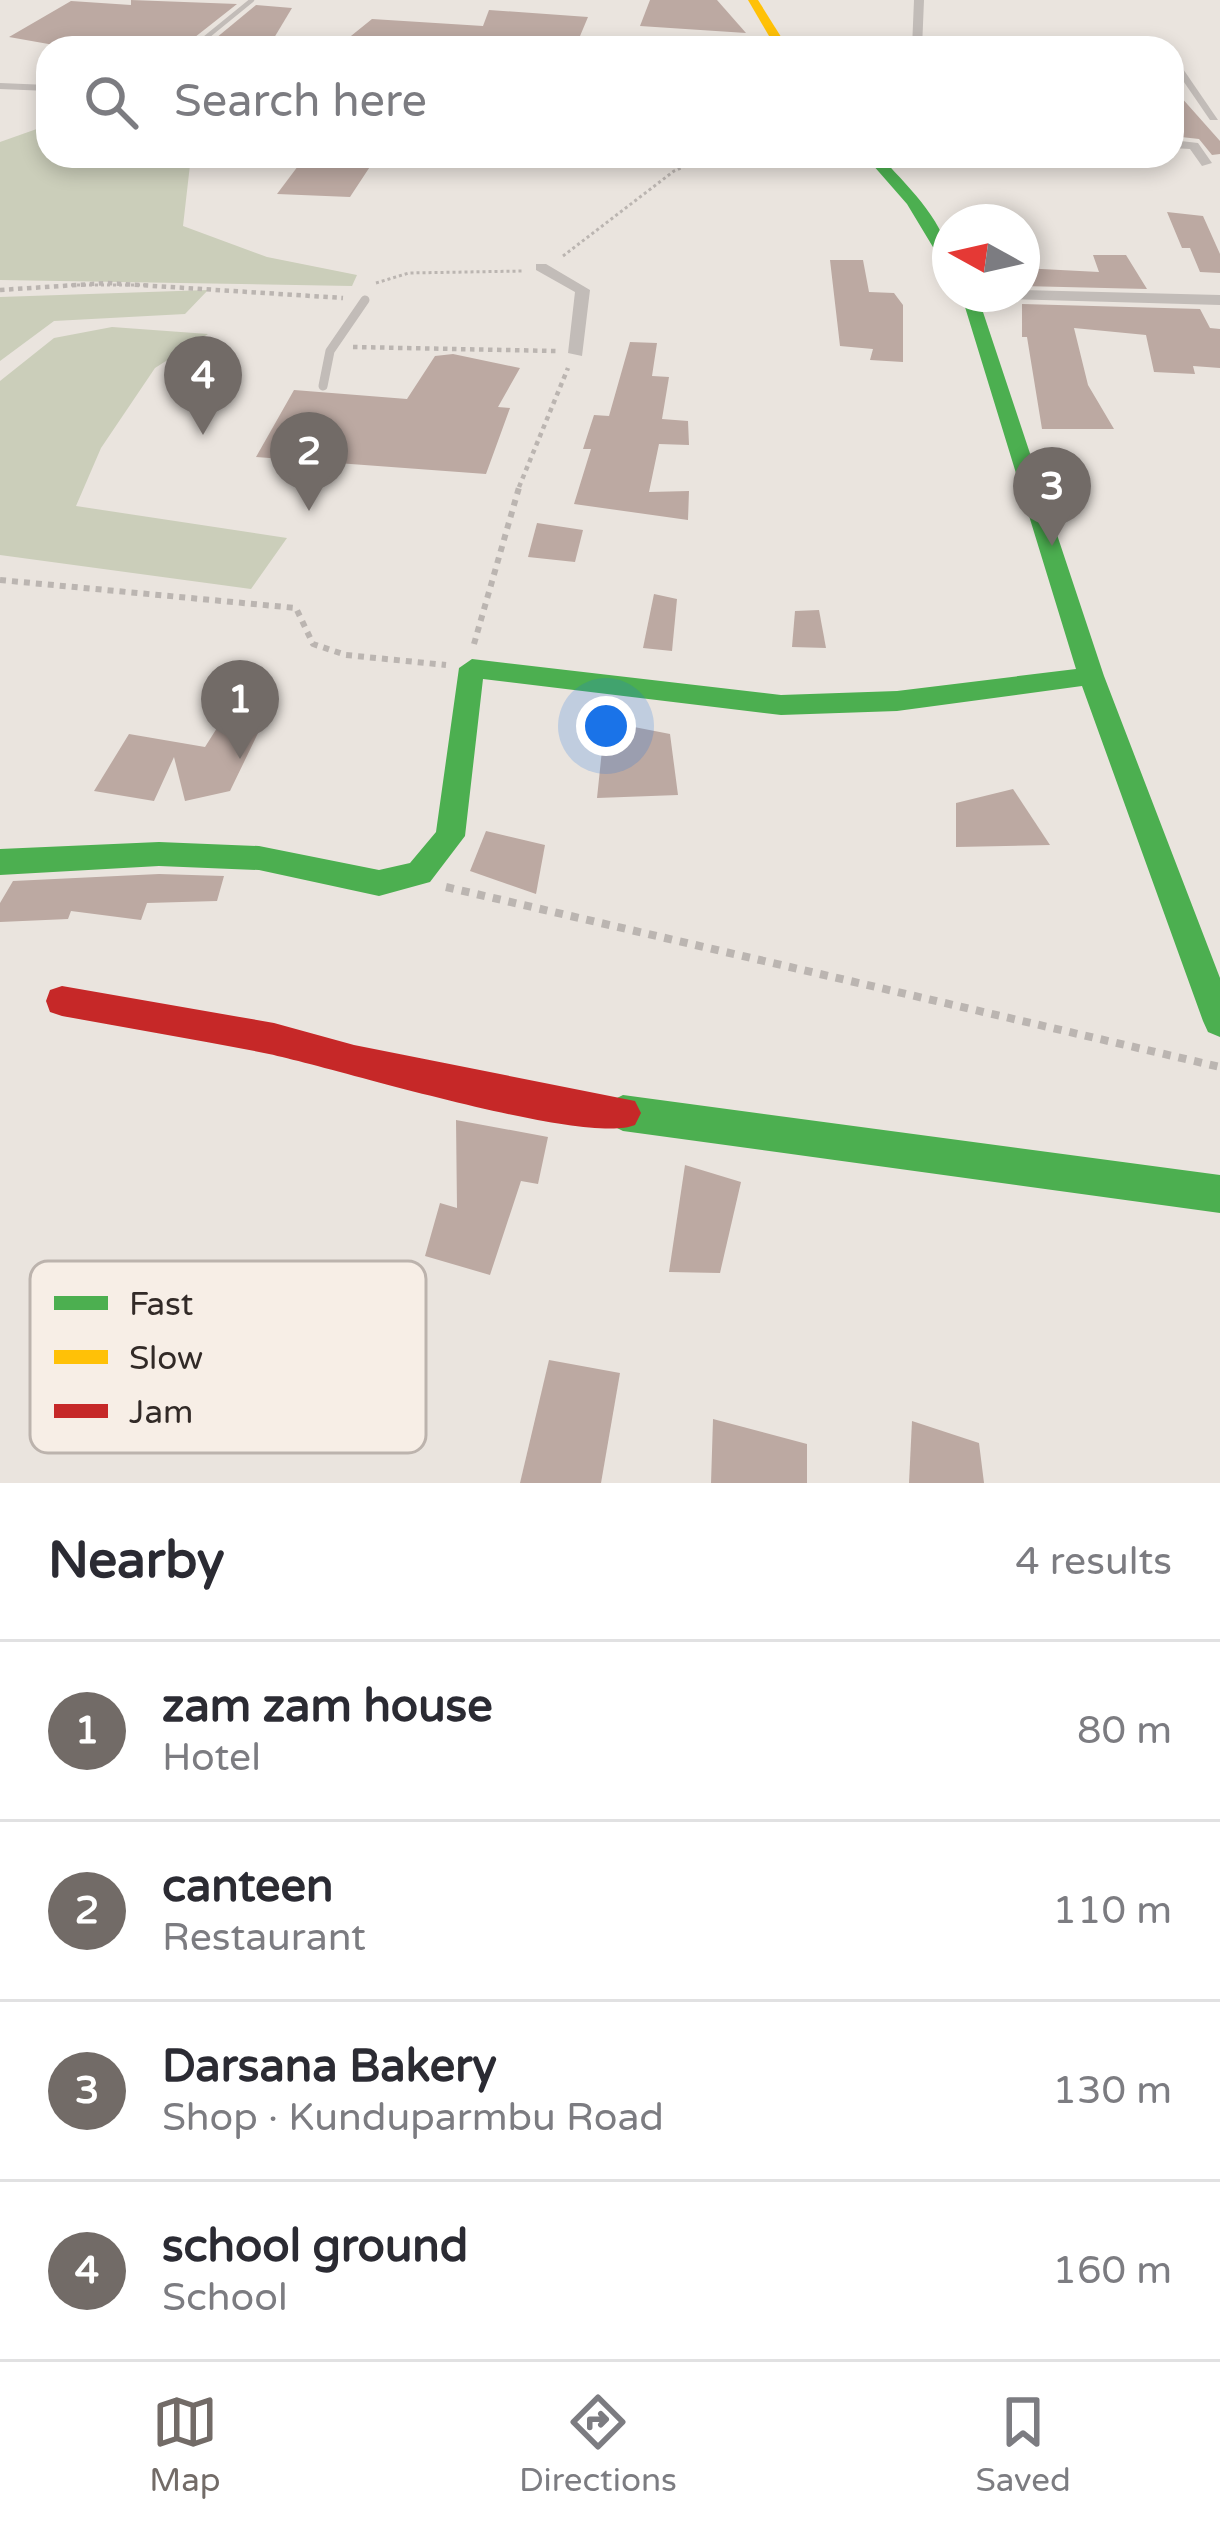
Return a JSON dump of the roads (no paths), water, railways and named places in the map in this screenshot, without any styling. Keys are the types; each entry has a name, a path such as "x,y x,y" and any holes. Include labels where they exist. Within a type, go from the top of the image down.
{"street":[{"path":"753,0 775,36"},
{"path":"918,36 919,0"},
{"path":"1184,79 1214,118"},
{"path":"0,86 36,88"},
{"path":"1184,89 1220,90"},
{"path":"1184,145 1194,146 1206,163"},
{"path":"883,168 914,202 932,232"},
{"path":"541,267 583,290 576,353"},
{"path":"1040,295 1220,300"},
{"path":"974,312 1091,676 1220,1021"},
{"path":"0,862 159,854 259,857 379,883 419,873 450,836 472,668 684,698 783,705 858,704 1091,676"},
{"path":"62,1001 274,1039 354,1062 551,1103 1220,1194"}],"lane":[{"path":"208,36 252,0"},
{"path":"323,386 321,370 365,300"}],"place":[{"name":"school ground","path":"203,435"},
{"name":"canteen","path":"309,511"},
{"name":"Darsana Bakery","path":"1052,546"},
{"name":"zam zam house","path":"240,759"}]}
